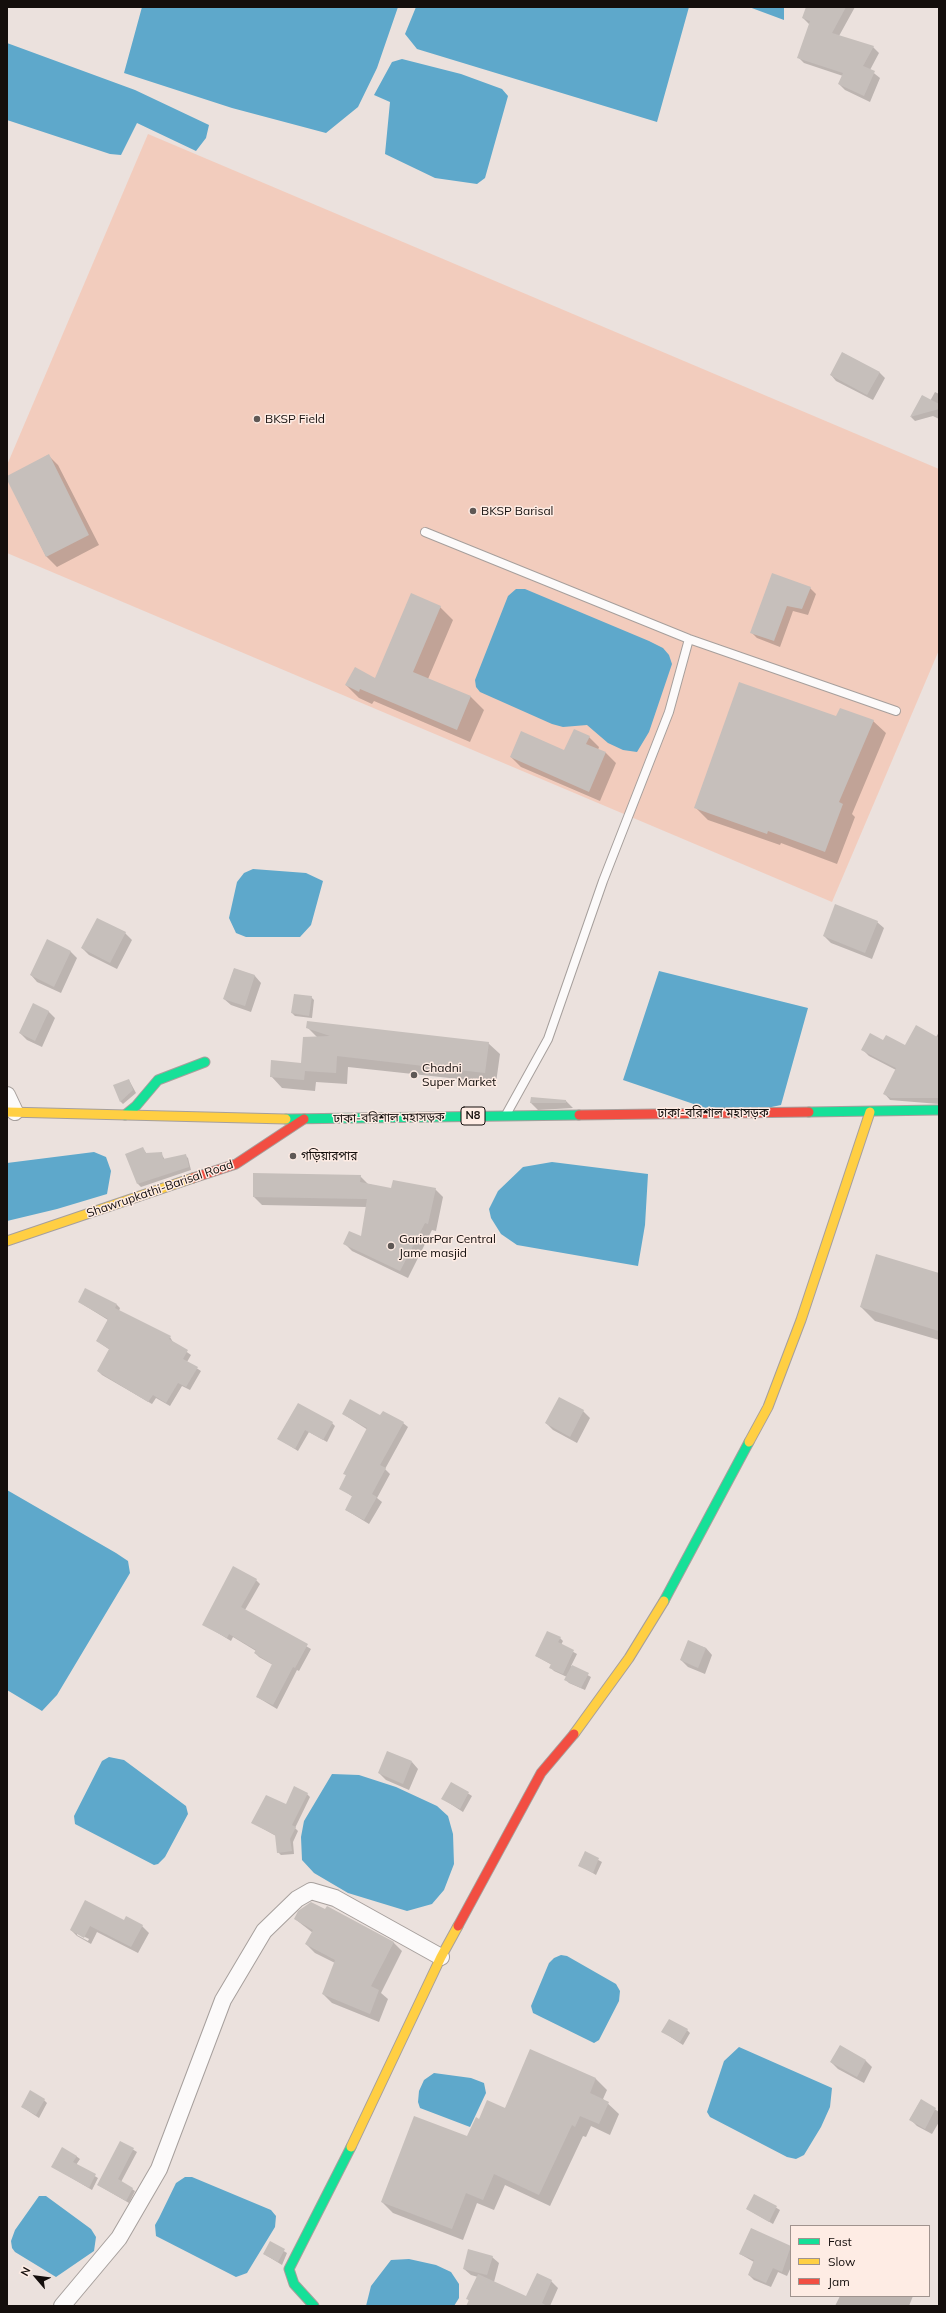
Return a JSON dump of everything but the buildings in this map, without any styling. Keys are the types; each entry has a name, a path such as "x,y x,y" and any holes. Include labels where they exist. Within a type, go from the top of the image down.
{"main road":[{"path":"125,1115 136,1106 158,1080 205,1062"},
{"name":"ঢাকা-বরিশাল মহাসড়ক","path":"11,1112 304,1119 939,1110"},
{"path":"314,2306 294,2284 289,2269 372,2108 441,1957 541,1773 574,1734 629,1658 674,1584 768,1407 802,1320 870,1112"},
{"name":"Shawrupkathi-Barisal Road","path":"7,1241 236,1164 304,1119"}],"street":[{"path":"7,1096 11,1112"},
{"path":"62,2306 119,2238 159,2168 223,2000 264,1931 297,1899 311,1891 334,1898 441,1957"}],"lane":[{"path":"425,532 689,639 896,711"},
{"path":"506,1116 548,1039 603,881 669,712 689,639"}],"shaded area":[{"name":"BKSP Barisal","path":"148,134 939,469 939,650 832,902 7,553 7,465"}],"water":[{"path":"142,7 398,7 377,68 358,107 326,133 232,108 124,73"},
{"path":"416,7 689,7 657,122 417,49 405,34"},
{"path":"749,7 784,7 784,20"},
{"path":"7,43 135,90 209,125 206,138 196,151 137,123 121,155 110,154 7,120"},
{"path":"402,59 461,74 502,89 508,96 485,178 477,184 435,178 385,154 390,102 374,95 392,62"},
{"path":"516,589 525,589 649,641 663,648 669,655 672,664 649,732 637,752 623,750 608,743 587,725 563,727 552,724 480,692 476,687 475,680 508,596"},
{"path":"253,869 306,873 323,881 311,925 300,937 246,937 236,933 229,918 237,882 244,873"},
{"path":"659,971 808,1008 781,1105 729,1116 623,1080"},
{"path":"94,1152 106,1157 111,1171 107,1194 57,1209 7,1221 7,1163"},
{"path":"552,1162 648,1174 645,1225 638,1266 517,1245 501,1234 491,1218 489,1209 498,1191 523,1167"},
{"path":"7,1490 128,1561 130,1573 57,1695 42,1711 7,1690"},
{"path":"109,1757 124,1760 186,1806 188,1814 165,1857 158,1864 154,1865 75,1824 74,1816 102,1761"},
{"path":"332,1774 359,1775 396,1787 437,1806 448,1816 453,1834 454,1864 444,1890 432,1904 407,1911 348,1893 314,1873 302,1860 301,1837 304,1821"},
{"path":"561,1955 567,1956 616,1984 620,1991 619,2001 599,2040 594,2043 533,2013 531,2006 549,1963 554,1958"},
{"path":"739,2047 832,2088 830,2107 821,2127 804,2155 796,2159 787,2157 710,2117 707,2112 724,2061"},
{"path":"434,2073 471,2078 484,2083 486,2093 470,2127 420,2108 418,2102 419,2091 424,2080"},
{"path":"185,2177 192,2177 271,2210 276,2216 275,2227 247,2273 236,2277 156,2236 155,2225 176,2183"},
{"path":"39,2196 46,2196 91,2229 96,2237 94,2251 56,2277 15,2252 12,2248 11,2241 15,2230"},
{"path":"409,2259 436,2265 451,2272 459,2284 459,2298 454,2306 366,2306 371,2286 391,2260"}],"traffic: fast":[{"path":"125,1115 136,1106 158,1080 205,1062"},
{"path":"809,1112 939,1110"},
{"path":"286,1119 579,1115"},
{"path":"664,1601 749,1442"},
{"path":"314,2306 294,2284 289,2269 351,2147"}],"traffic: slow":[{"path":"7,1112 286,1119"},
{"path":"749,1442 768,1407 801,1320 870,1112"},
{"path":"7,1241 193,1178"},
{"path":"574,1734 629,1658 664,1601"},
{"path":"351,2147 441,1957 458,1926"}],"traffic: jam":[{"path":"579,1115 809,1112"},
{"path":"193,1178 236,1164 304,1119"},
{"path":"458,1926 541,1773 574,1734"}],"place":[{"name":"BKSP Field","path":"257,419"},
{"name":"BKSP Barisal","path":"473,511"},
{"name":"Chadni Super Market","path":"414,1075"},
{"name":"গড়িয়ারপার","path":"293,1156"},
{"name":"GariarPar Central Jame masjid","path":"391,1246"}]}
